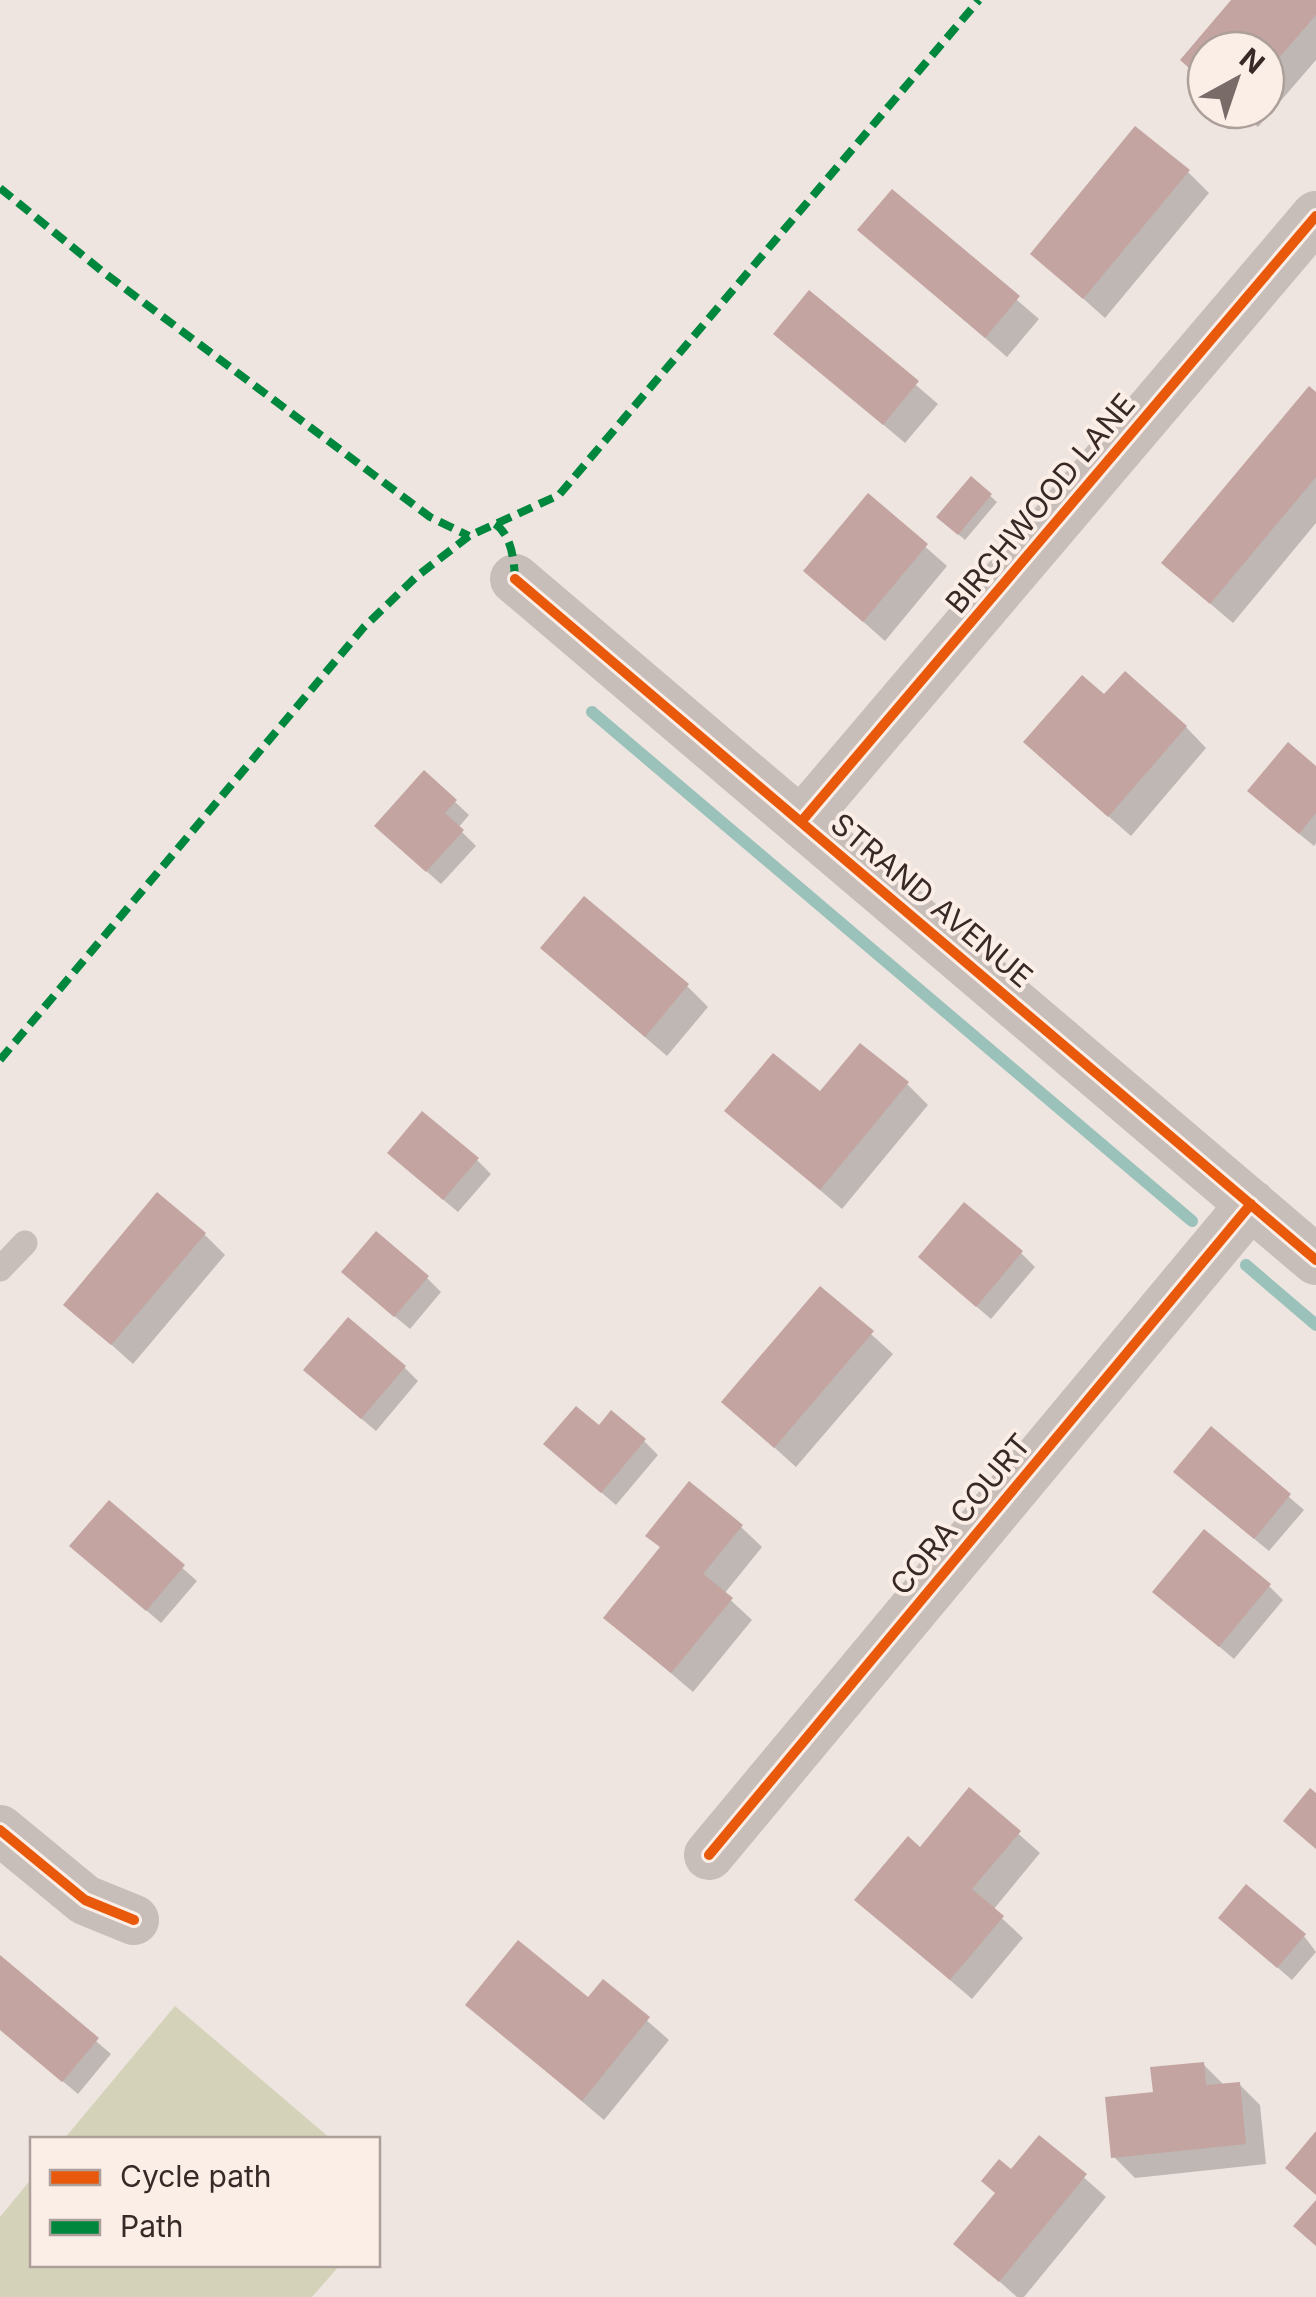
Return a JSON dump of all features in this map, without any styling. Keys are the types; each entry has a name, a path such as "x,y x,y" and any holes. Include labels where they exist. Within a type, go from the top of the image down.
{"street":[{"name":"BIRCHWOOD LANE","path":"801,822 1316,216"},
{"name":"STRAND AVENUE","path":"515,580 1316,1260"},
{"name":"CORA COURT","path":"708,1855 1250,1204"},
{"path":"0,1830 85,1900 134,1920"}],"lane":[{"path":"0,1268 25,1243"}],"green space":[{"path":"175,2006 329,2137 66,2137"},
{"path":"30,2180 30,2267 338,2267 312,2297 0,2297 0,2217"}],"building":[{"path":"1231,0 1316,0 1316,15 1286,50 1286,30 1206,30"},
{"path":"1135,126 1190,170 1083,299 1030,254"},
{"path":"892,189 1020,296 985,338 857,230"},
{"path":"809,290 919,381 883,425 773,334"},
{"path":"1309,386 1316,392 1316,477 1210,604 1161,563"},
{"path":"971,476 992,494 958,535 936,517"},
{"path":"868,493 928,544 863,622 803,571"},
{"path":"1125,671 1187,726 1108,817 1023,742 1082,675 1104,694"},
{"path":"1288,742 1316,766 1316,813 1299,834 1247,791"},
{"path":"424,770 457,800 445,813 464,830 426,872 374,826"},
{"path":"584,896 689,984 645,1037 540,948"},
{"path":"860,1043 909,1082 820,1190 724,1111 773,1053 820,1091"},
{"path":"422,1111 479,1158 443,1200 387,1153"},
{"path":"157,1192 206,1233 111,1345 63,1305"},
{"path":"964,1202 1023,1251 976,1307 918,1257"},
{"path":"376,1231 429,1276 394,1317 341,1272"},
{"path":"820,1286 874,1331 774,1448 721,1402"},
{"path":"348,1317 406,1366 361,1419 303,1370"},
{"path":"576,1406 599,1425 611,1410 646,1439 601,1493 543,1444"},
{"path":"1211,1426 1291,1494 1254,1539 1173,1472"},
{"path":"689,1481 743,1525 703,1574 733,1598 671,1673 603,1618 660,1547 645,1536"},
{"path":"109,1500 185,1565 146,1611 69,1546"},
{"path":"1204,1529 1271,1584 1219,1647 1152,1592"},
{"path":"969,1787 1021,1831 972,1889 1004,1916 950,1980 854,1900 908,1836 920,1847"},
{"path":"1310,1788 1316,1793 1316,1849 1283,1821"},
{"path":"1246,1884 1306,1934 1277,1968 1218,1918"},
{"path":"518,1940 588,1997 603,1979 650,2017 582,2101 465,2005"},
{"path":"0,1955 99,2038 62,2082 0,2030"},
{"path":"1204,2062 1206,2085 1240,2082 1246,2144 1111,2158 1105,2097 1153,2092 1150,2067"},
{"path":"1316,2131 1316,2195 1285,2168"},
{"path":"1039,2135 1087,2174 999,2282 953,2244 995,2193 981,2181 999,2159 1011,2169"},
{"path":"1316,2200 1316,2246 1293,2226"}],"waterway":[{"path":"592,712 1192,1221"},
{"path":"1246,1265 1316,1325"}],"marked path":[{"path":"0,1060 364,627 416,577 469,536 559,495 979,0"},
{"path":"0,188 103,272 430,517 469,536"},
{"path":"495,524 509,541 515,579"}],"cycle path":[{"path":"801,822 1316,216"},
{"path":"515,579 1316,1260"},
{"path":"709,1855 1251,1204"},
{"path":"0,1830 85,1900 134,1920"}]}
